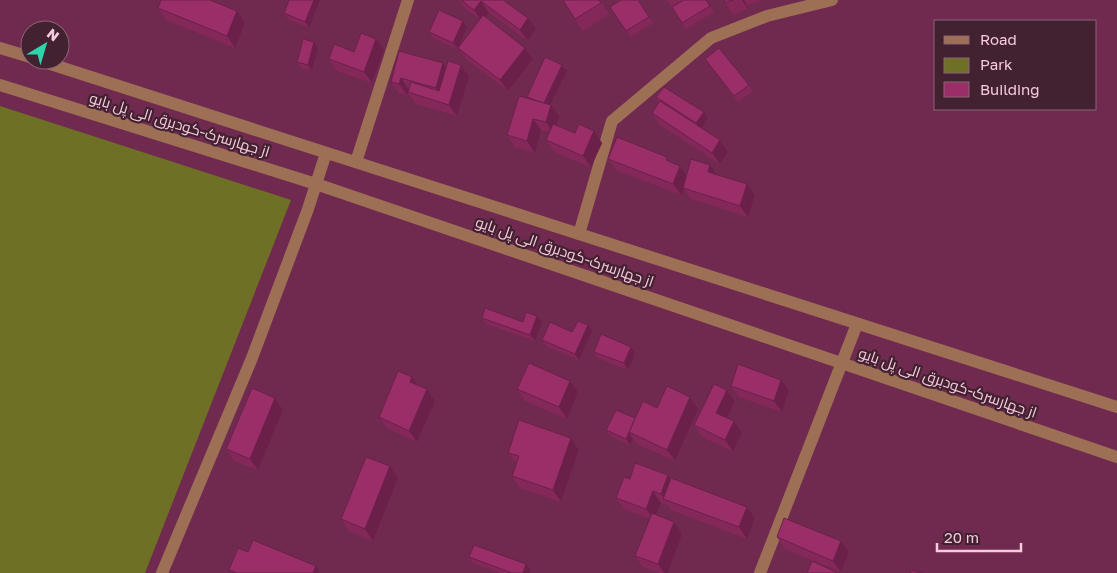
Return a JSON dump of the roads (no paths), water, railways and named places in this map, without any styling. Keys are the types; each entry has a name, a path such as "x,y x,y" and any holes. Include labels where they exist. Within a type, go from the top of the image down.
{"street":[{"path":"356,162 408,0"},
{"path":"579,234 612,121 710,38 767,16 832,0"},
{"path":"0,48 20,54"},
{"name":"از جهارسرک-کودبرق الی پل بایو","path":"69,70 1117,407"},
{"name":"از جهارسرک-کودبرق الی پل بایو","path":"0,86 316,184 1117,457"},
{"path":"162,573 252,358 308,210 326,153"},
{"path":"760,573 857,324"}]}
